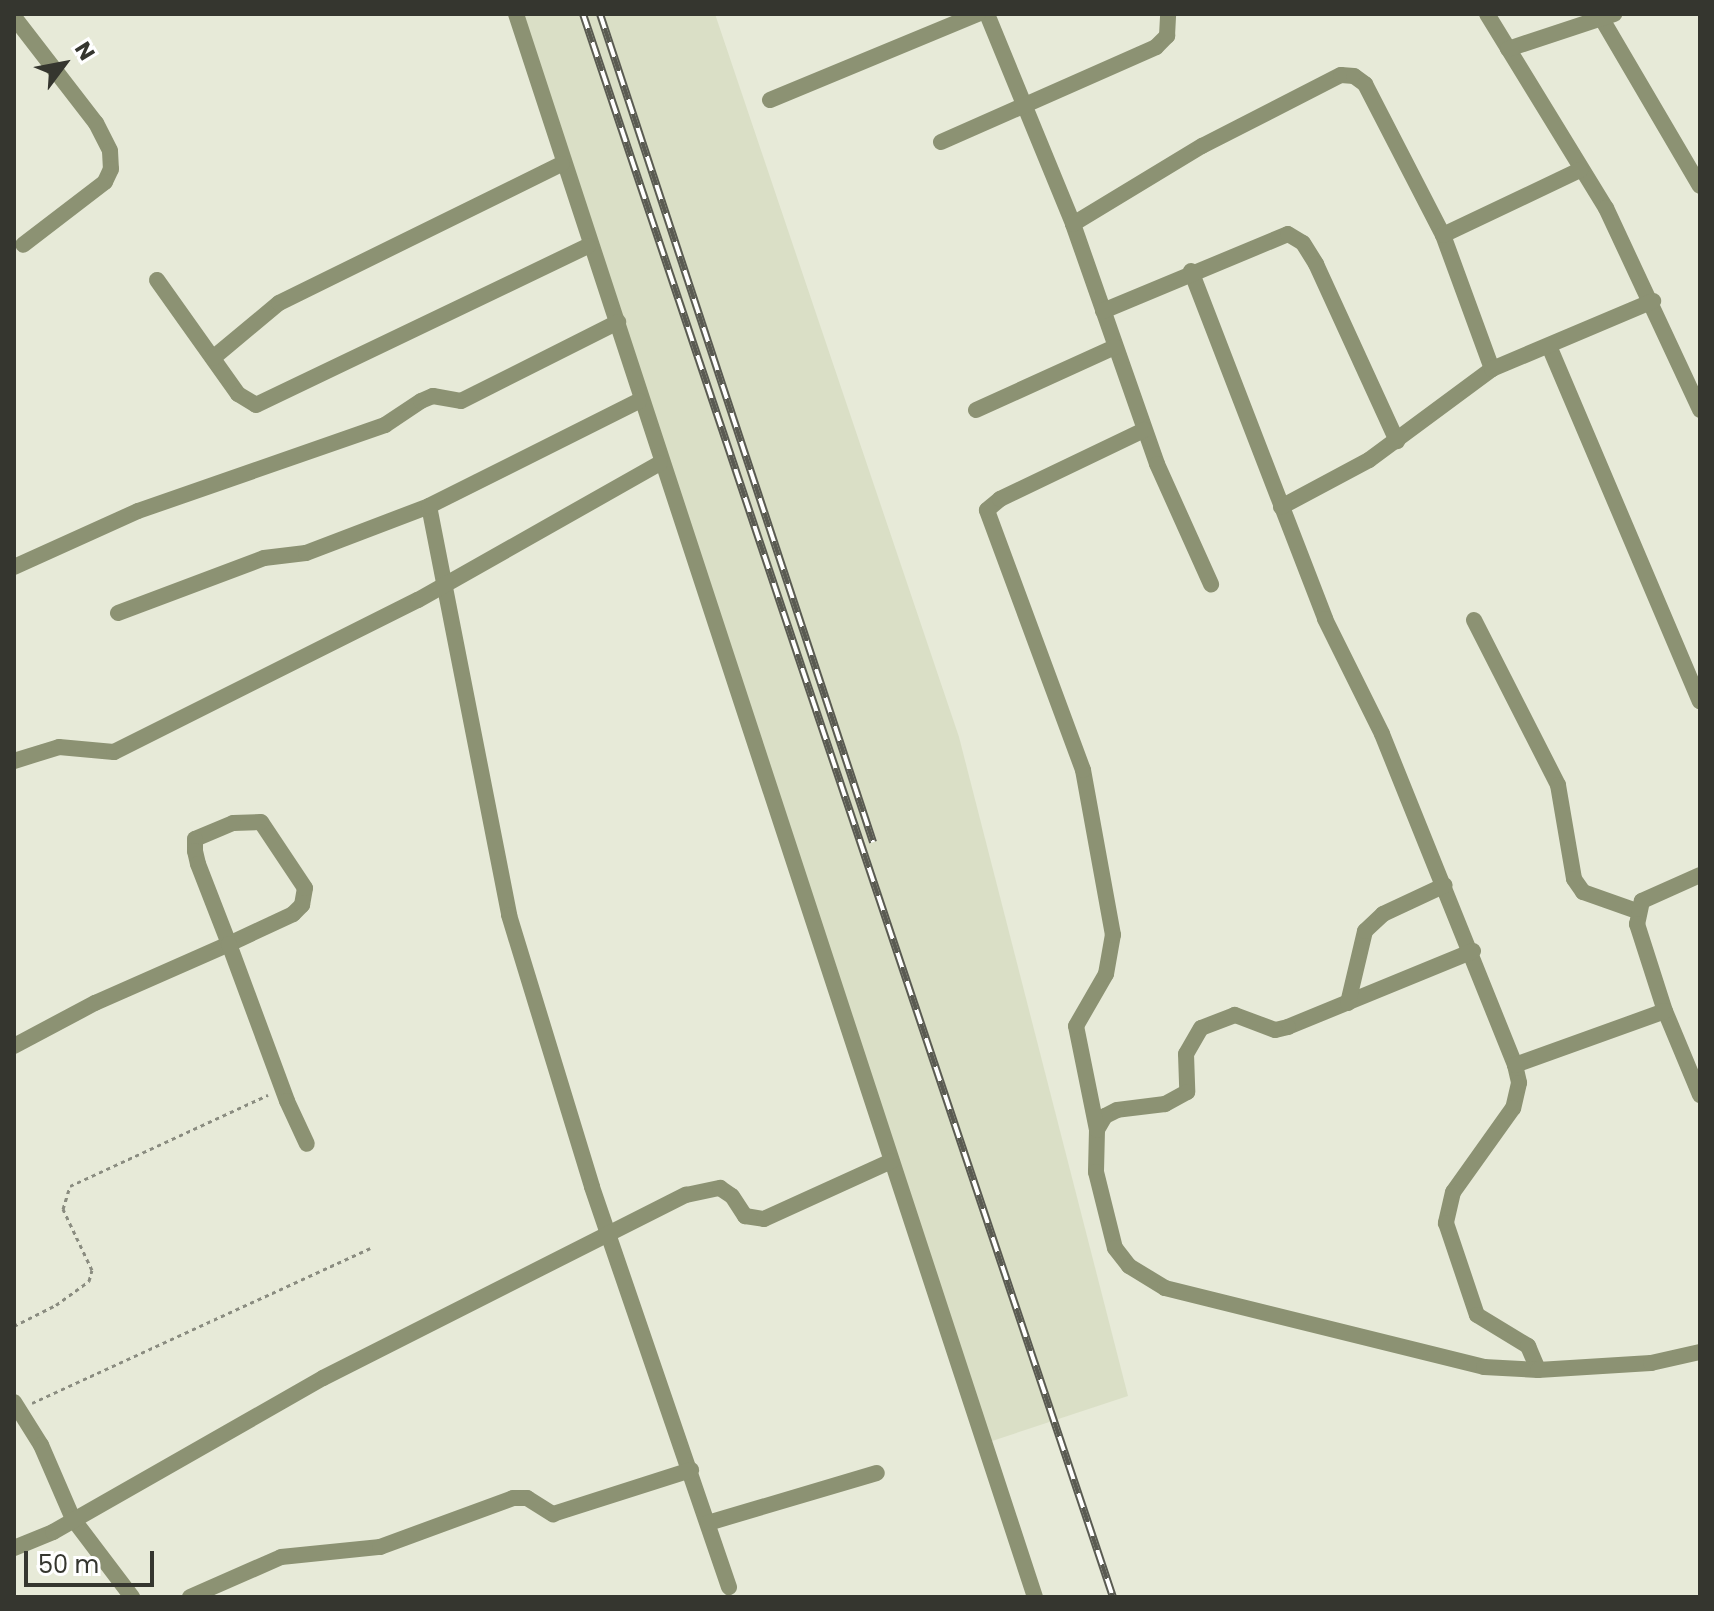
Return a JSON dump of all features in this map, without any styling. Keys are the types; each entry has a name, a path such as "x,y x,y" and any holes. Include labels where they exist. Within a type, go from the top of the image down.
{"street":[{"path":"516,14 588,246 618,322 639,401 1035,1597"},
{"path":"770,100 978,14"},
{"path":"987,14 1073,224 1144,430 1211,584"},
{"path":"941,142 1156,47 1167,36 1168,14"},
{"path":"1487,14 1606,208 1653,301 1700,410"},
{"path":"1508,49 1605,15 1700,186"},
{"path":"14,17 96,123 110,151 111,169 105,182 23,245"},
{"path":"1073,224 1202,146 1341,75 1365,84 1443,235 1492,369"},
{"path":"213,358 279,303 562,164"},
{"path":"1443,235 1580,170"},
{"path":"1103,311 1272,236 1288,234 1303,243 1397,441"},
{"path":"157,280 238,394 256,405 588,246"},
{"path":"1191,271 1281,507 1473,951 1515,1065 1519,1083 1513,1108 1453,1192 1446,1223 1477,1315 1528,1346 1538,1370"},
{"path":"1281,507 1397,441 1492,369 1653,301"},
{"path":"14,567 138,511 385,425 433,396 461,401 618,322"},
{"path":"1549,346 1700,701"},
{"path":"976,410 1115,347"},
{"path":"118,613 264,558 306,553 429,506 639,401"},
{"path":"1144,430 1000,499 987,510 1083,770 1113,935 1106,974 1076,1026 1097,1130 1096,1172 1115,1248 1144,1278 1192,1296 1460,1362 1538,1370 1651,1363 1700,1352"},
{"path":"14,761 59,747 114,752 444,584 660,463"},
{"path":"429,506 509,915 610,1235 729,1587"},
{"path":"1474,620 1558,785 1574,879 1583,892 1637,911"},
{"path":"14,1046 95,1003 229,944 293,914 306,896 261,822 233,823 195,839 198,864 229,944 282,1089 307,1144"},
{"path":"1637,911 1652,893 1700,875"},
{"path":"1348,1003 1365,931 1383,914 1445,885"},
{"path":"1637,911 1665,1011 1700,1095"},
{"path":"1097,1130 1105,1116 1117,1110 1165,1104 1187,1092 1186,1054 1201,1028 1235,1015 1275,1030 1473,951"},
{"path":"1515,1065 1665,1011"},
{"path":"14,1548 73,1519 323,1378 705,1188 720,1188 732,1196 745,1216 764,1219 891,1161"},
{"path":"16,1406 41,1445 73,1519 132,1597"},
{"path":"190,1597 281,1557 380,1547 513,1498 527,1498 553,1514 691,1470"},
{"path":"708,1523 877,1473"}],"path":[{"path":"14,1326 56,1305 89,1281 92,1270 63,1209 70,1186 282,1089"},
{"path":"16,1406 370,1248"}],"shaded area":[{"path":"517,14 715,14 959,737 1128,1396 986,1443"}],"railway":[{"path":"583,14 1113,1597"},
{"path":"600,14 873,842"}]}
